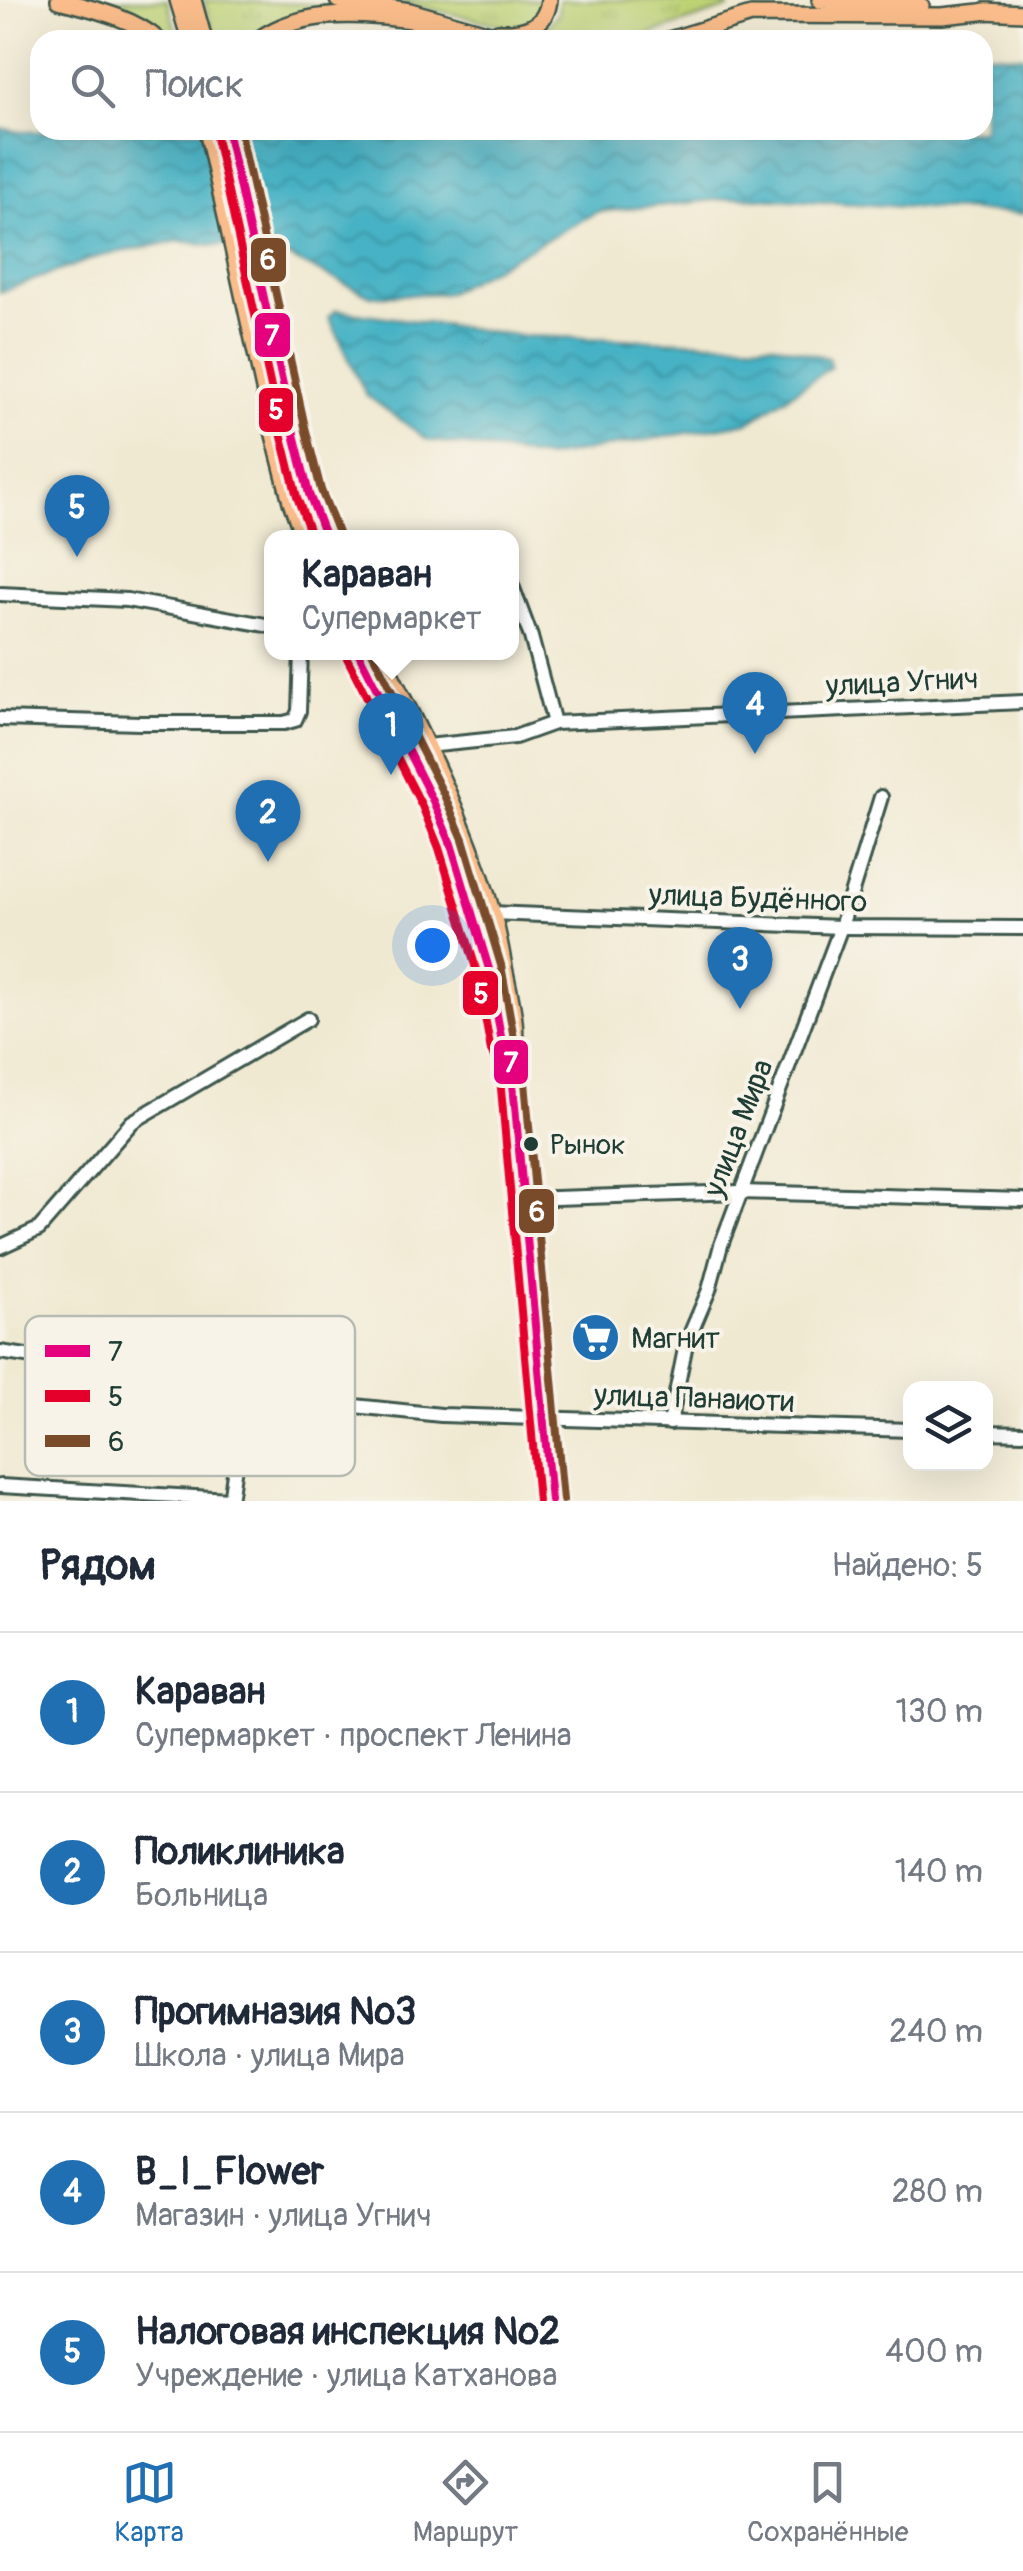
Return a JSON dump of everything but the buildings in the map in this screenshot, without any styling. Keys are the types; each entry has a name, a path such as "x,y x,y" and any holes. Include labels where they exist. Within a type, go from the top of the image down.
{"main road":[{"path":"59,0 115,16 143,30"},
{"path":"178,0 192,30"},
{"path":"193,0 195,30"},
{"path":"338,0 410,11 472,30"},
{"path":"520,30 543,20 549,0"},
{"path":"820,0 1023,13"},
{"path":"702,30 751,15 942,16 990,11"},
{"path":"272,30 289,22 322,16 454,25"},
{"path":"209,140 274,435 301,530"},
{"path":"229,140 302,468 323,530"},
{"path":"362,660 452,844 489,969 503,1048 511,1062"},
{"path":"383,660 448,792 492,913 514,1023 516,1046 511,1062 550,1501"}],"street":[{"path":"0,594 127,600 264,625"},
{"path":"519,605 554,723"},
{"path":"0,719 284,723 295,720 299,711 301,660"},
{"name":"улица Угнич","path":"427,746 515,737 554,723 1023,702"},
{"name":"улица Мира","path":"670,1423 686,1344 840,927 881,796"},
{"name":"улица Будённого","path":"492,913 840,927 1023,928"},
{"path":"0,1248 39,1229 132,1122 308,1019"},
{"path":"524,1199 740,1192 1023,1200"},
{"name":"улица Панаиоти","path":"0,1352 25,1356"},
{"name":"улица Панаиоти","path":"355,1406 441,1414 903,1430"},
{"path":"993,1432 1023,1432"},
{"path":"0,1486 230,1500"}],"green space":[{"path":"72,0 167,0 176,30 153,30"},
{"path":"204,0 379,11 263,30 212,30"},
{"path":"391,0 545,0 534,23 510,27"},
{"path":"559,0 654,0 729,8 662,30 545,30 558,13"}],"water":[{"path":"993,54 1023,56 1023,214 744,197 597,212 447,293 371,296 256,245 179,241 103,255 0,292 0,128 30,132 30,140 993,140"},
{"path":"336,310 523,336 775,344 828,358 831,367 749,422 545,458 428,440 366,395 329,317"}],"transit line":[{"name":"5","path":"217,140 281,433 309,530"},
{"name":"7","path":"229,140 293,430 309,494 323,530"},
{"name":"6","path":"242,140 305,427 321,490 337,530"},
{"name":"5","path":"348,660 439,848 477,972 491,1051 499,1066 538,1501"},
{"name":"7","path":"362,660 451,844 489,969 503,1048 511,1062 551,1501"},
{"name":"6","path":"376,660 463,839 501,965 515,1044 523,1060 563,1500"}],"place":[{"name":"Налоговая инспекция №2","path":"77,557"},
{"name":"B_I_Flower","path":"755,754"},
{"name":"Караван","path":"391,775"},
{"name":"Поликлиника","path":"268,862"},
{"name":"Прогимназия №3","path":"740,1009"},
{"name":"Рынок","path":"531,1144"},
{"name":"Магнит","path":"596,1338"}]}
